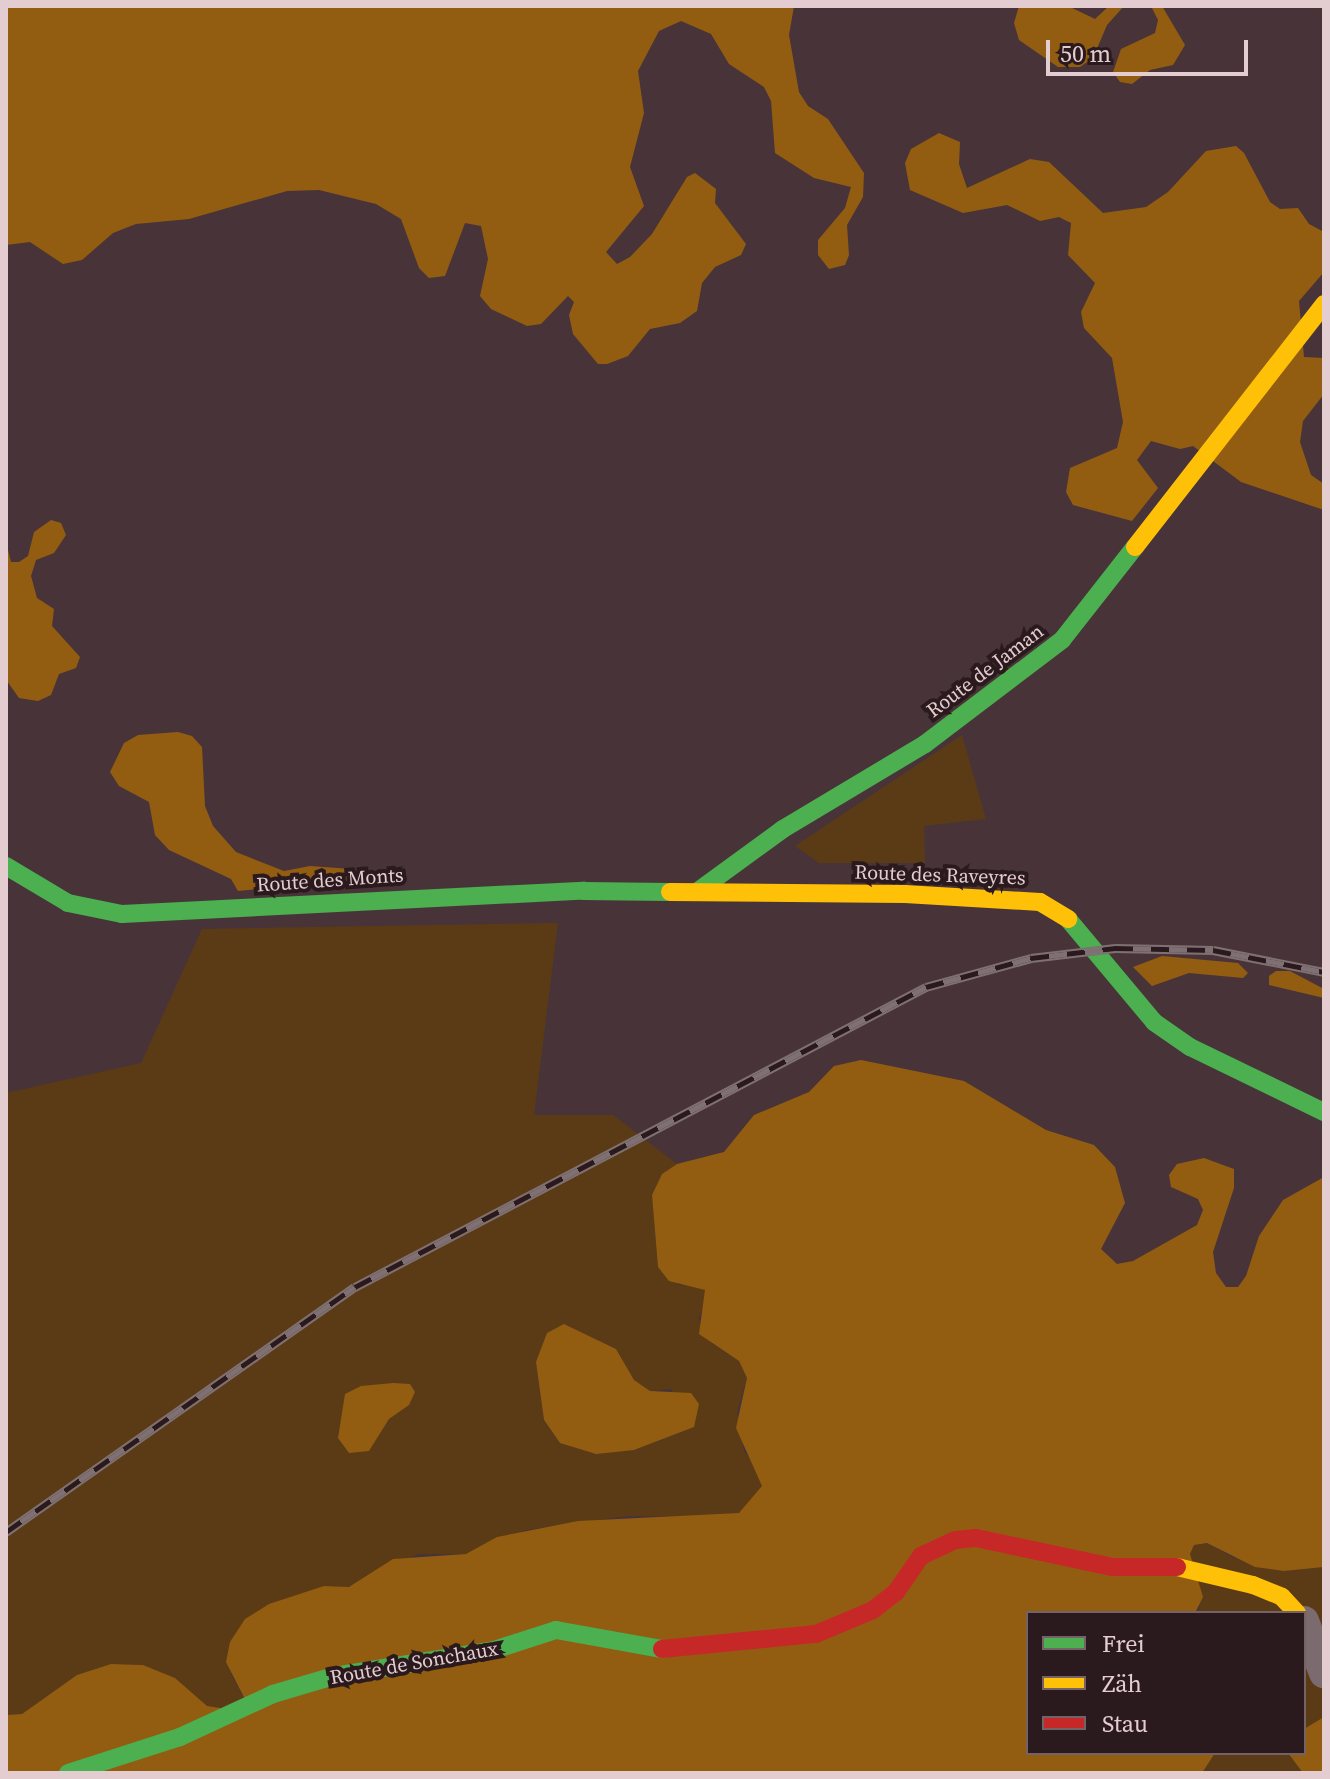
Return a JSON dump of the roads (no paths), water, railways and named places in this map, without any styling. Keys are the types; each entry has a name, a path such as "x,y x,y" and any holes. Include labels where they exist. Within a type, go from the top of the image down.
{"street":[{"name":"Route de Jaman","path":"698,891 783,829 925,744 1062,640 1324,304"},
{"name":"Route des Monts","path":"6,866 68,903 122,914 405,897 668,891"},
{"name":"Route des Raveyres","path":"668,891 905,894 1028,900 1051,906 1090,939 1154,1022 1190,1047 1324,1112"},
{"name":"Route de Sonchaux","path":"68,1773 180,1737 273,1694 322,1679 494,1650 556,1630 595,1633 654,1650 745,1645 816,1634 873,1610 896,1592 921,1556 938,1544 956,1540 976,1538 1113,1567 1186,1567 1253,1585 1282,1597 1295,1611"},
{"path":"1306,1626 1324,1673"}],"railway":[{"path":"6,1532 355,1287 926,987 1031,958 1115,948 1213,950 1324,972"}]}
